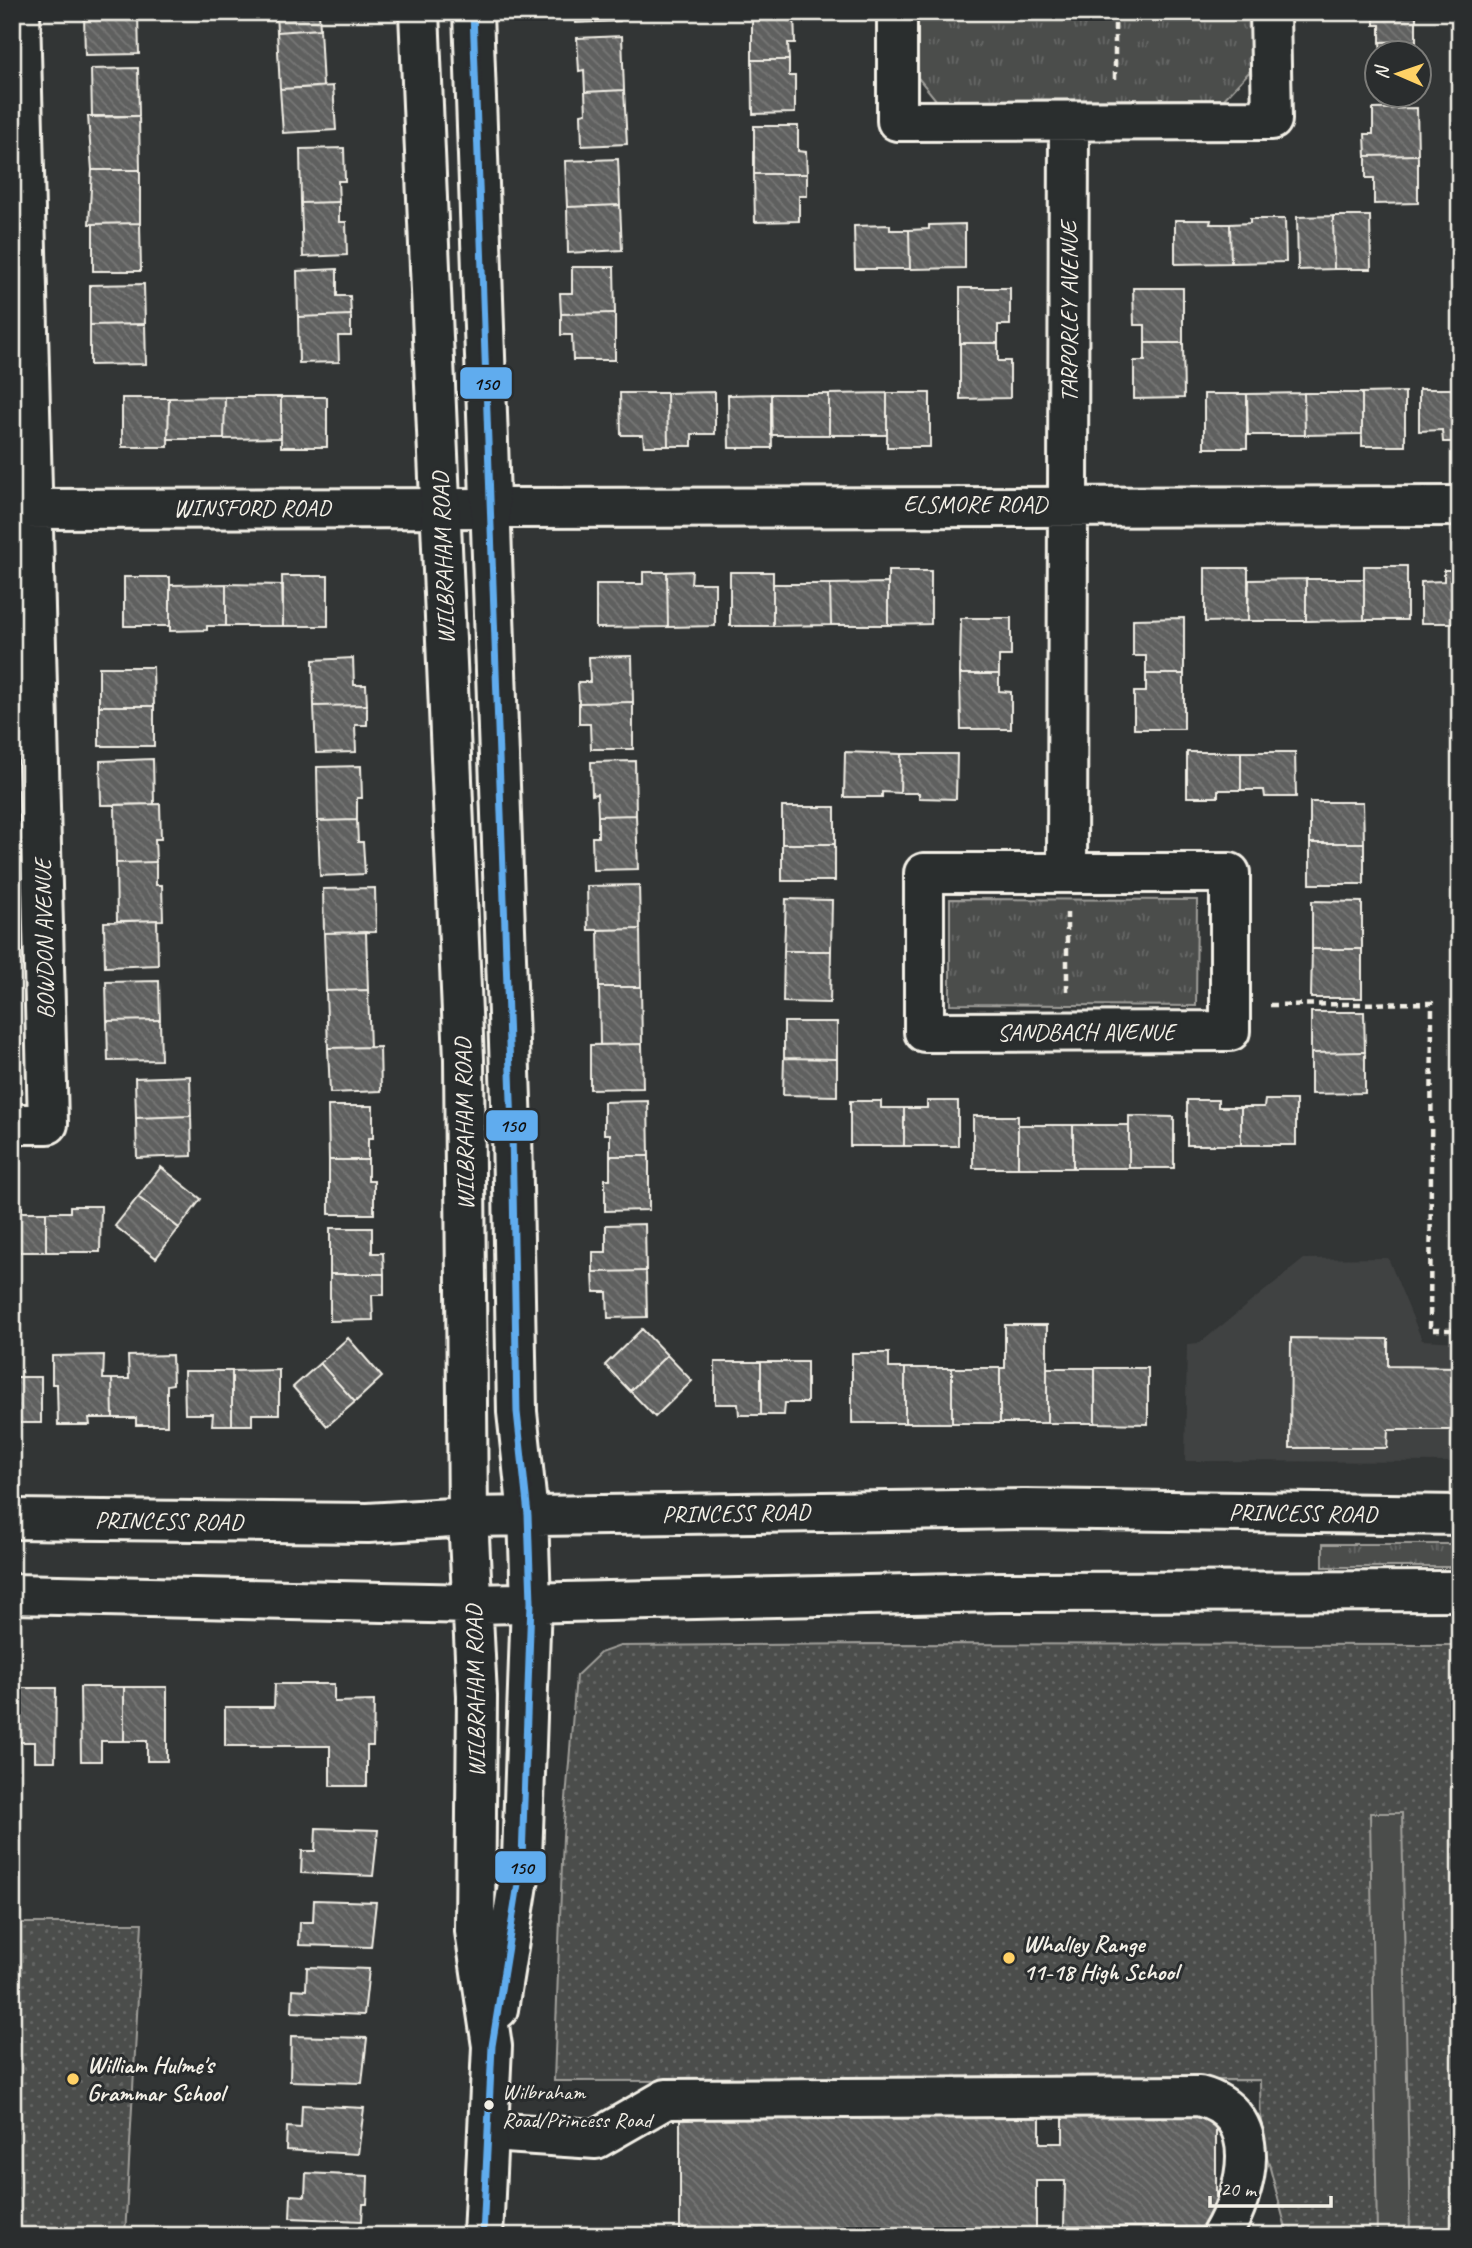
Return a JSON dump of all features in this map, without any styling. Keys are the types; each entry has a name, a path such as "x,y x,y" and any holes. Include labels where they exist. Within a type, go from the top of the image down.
{"main road":[{"path":"20,12 22,509"},
{"name":"WILBRAHAM ROAD","path":"419,12 464,1059 468,1517 477,1696 475,1931 492,2046"},
{"name":"WILBRAHAM ROAD","path":"473,12 512,1115 517,1412 528,1516 531,1602 522,1859 492,2046 483,2236"},
{"path":"897,12 897,121 1272,120 1270,12"},
{"name":"TARPORLEY AVENUE","path":"1069,121 1069,504"},
{"path":"1067,873 1069,504"},
{"name":"WINSFORD ROAD","path":"22,509 491,506"},
{"name":"ELSMORE ROAD","path":"491,506 1460,506"},
{"name":"BOWDON AVENUE","path":"12,1124 48,1124 22,509"},
{"name":"SANDBACH AVENUE","path":"925,873 1067,873 1230,873 1230,1031 924,1032 925,873"},
{"name":"PRINCESS ROAD","path":"12,1519 368,1523 468,1517 1024,1509 1460,1515"},
{"path":"12,1594 474,1604 1000,1592 1460,1591"},
{"path":"489,2132 596,2139 666,2099 1199,2096 1215,2100 1230,2110 1239,2125 1245,2145 1246,2171 1241,2197 1221,2236"}],"path":[{"path":"1115,12 1116,120"},
{"path":"1066,1032 1067,873"},
{"path":"1230,1005 1432,1003 1430,1330 1460,1331"}],"shaded area":[{"path":"1388,1258 1422,1340 1460,1342 1460,1462 1185,1461 1187,1344 1200,1343 1304,1259"}],"green space":[{"path":"913,12 1252,12 1252,69 1224,99 936,100 915,74"},
{"path":"950,899 1197,900 1196,1006 950,1004"},
{"path":"1323,1544 1460,1544 1460,1567 1323,1567"},
{"name":"Whalley Range 11-18 High School","path":"1460,1645 1460,2236 1288,2236 1261,2134 1260,2080 554,2081 563,1836 576,1676 600,1653 620,1646"},
{"path":"1370,1813 1402,1813 1410,2236 1377,2236"},
{"name":"William Hulme's Grammar School","path":"12,1923 142,1923 125,2236 12,2236"}],"building":[{"path":"84,12 138,12 138,14 84,15"},
{"path":"276,12 319,12 320,29 277,32"},
{"path":"575,12 620,12 620,21 576,23"},
{"path":"752,12 794,12 795,43 788,43 789,60 752,60"},
{"path":"1374,12 1416,12 1416,38 1380,38 1380,25 1374,25"},
{"path":"138,14 139,54 85,55 84,15"},
{"path":"320,29 323,87 280,89 277,32"},
{"path":"622,36 624,90 585,92 584,70 579,71 577,38"},
{"path":"752,60 789,60 789,76 795,76 795,113 753,114"},
{"path":"138,68 139,116 92,117 91,69"},
{"path":"333,86 336,130 283,133 280,89"},
{"path":"624,90 627,144 582,146 581,114 586,113 585,92"},
{"path":"1417,108 1418,155 1366,156 1365,134 1373,134 1373,109"},
{"path":"88,116 139,116 140,170 92,170"},
{"path":"754,126 798,126 798,151 806,152 807,174 754,174"},
{"path":"344,148 345,181 338,181 339,202 301,203 300,149"},
{"path":"1418,155 1418,203 1374,204 1374,178 1366,178 1366,156"},
{"path":"618,159 620,205 567,207 565,161"},
{"path":"92,170 140,170 140,223 89,224"},
{"path":"754,174 807,174 807,196 799,196 799,221 755,222"},
{"path":"339,202 339,222 346,222 347,255 303,257 301,203"},
{"path":"620,205 622,250 568,253 567,207"},
{"path":"1333,216 1334,269 1298,270 1297,217"},
{"path":"1333,216 1370,216 1371,269 1334,269"},
{"path":"1250,219 1285,219 1286,262 1231,263 1230,224 1250,223"},
{"path":"1175,220 1211,220 1210,224 1230,224 1231,263 1175,264"},
{"path":"140,223 141,271 93,271 93,224"},
{"path":"965,224 965,268 910,269 909,230 929,229 929,225"},
{"path":"890,225 890,230 909,230 910,269 855,269 854,226"},
{"path":"572,267 614,267 615,313 561,314 560,293 572,293"},
{"path":"337,269 337,296 350,296 351,315 298,317 297,271"},
{"path":"144,284 145,324 90,325 90,285"},
{"path":"960,288 1010,288 1010,325 998,325 998,343 960,343"},
{"path":"1133,288 1183,288 1183,343 1145,343 1145,325 1134,325"},
{"path":"615,313 615,360 573,360 572,335 561,335 561,314"},
{"path":"351,315 351,336 338,336 339,362 299,363 298,317"},
{"path":"145,324 146,364 90,365 90,325"},
{"path":"960,343 998,343 998,361 1010,361 1010,398 960,399"},
{"path":"1145,343 1183,343 1184,398 1134,399 1134,361 1145,361"},
{"path":"1419,389 1460,389 1460,442 1443,442 1442,430 1419,431"},
{"path":"715,392 715,434 692,434 692,446 668,446 667,393"},
{"path":"1405,392 1405,446 1362,446 1362,393"},
{"path":"620,393 667,393 668,446 644,446 643,435 621,435"},
{"path":"887,393 930,393 930,447 887,447"},
{"path":"887,393 887,435 829,435 829,394"},
{"path":"1304,393 1305,435 1248,435 1247,394"},
{"path":"1304,393 1362,393 1362,434 1305,435"},
{"path":"771,394 829,394 829,435 771,435"},
{"path":"771,394 772,448 729,448 728,395"},
{"path":"1204,394 1247,394 1247,448 1204,448"},
{"path":"225,397 281,397 281,438 224,439"},
{"path":"225,397 224,439 168,439 169,398"},
{"path":"281,397 327,397 327,447 281,447"},
{"path":"122,398 169,398 168,447 122,447"},
{"path":"1364,566 1407,566 1407,620 1364,620"},
{"path":"1205,568 1248,568 1248,621 1205,622"},
{"path":"1444,570 1460,570 1460,623 1421,623 1421,582 1444,581"},
{"path":"692,571 691,583 715,583 715,626 668,627 667,572"},
{"path":"888,571 931,571 931,624 888,625"},
{"path":"643,572 667,572 668,627 596,628 596,584 643,584"},
{"path":"730,572 773,572 773,626 730,626"},
{"path":"282,576 328,576 328,626 283,626"},
{"path":"124,577 170,577 170,626 124,626"},
{"path":"1306,579 1364,579 1364,620 1306,621"},
{"path":"1306,579 1306,621 1248,621 1249,580"},
{"path":"888,583 888,625 831,625 830,584"},
{"path":"226,584 283,585 283,626 226,626"},
{"path":"226,584 226,626 207,626 207,630 170,631 170,585"},
{"path":"773,584 830,584 831,625 773,626"},
{"path":"961,618 1011,618 1011,656 999,656 999,674 960,674"},
{"path":"1184,618 1184,674 1146,674 1146,656 1133,656 1133,619"},
{"path":"632,656 633,702 579,703 578,682 590,682 589,657"},
{"path":"353,658 354,685 366,685 367,705 314,706 313,660"},
{"path":"99,667 153,667 154,706 99,706"},
{"path":"960,674 999,674 999,691 1011,692 1011,729 961,729"},
{"path":"1146,674 1184,674 1184,729 1134,729 1134,692 1146,692"},
{"path":"633,702 633,749 591,749 590,724 579,724 579,703"},
{"path":"367,705 367,725 355,725 356,752 316,753 314,706"},
{"path":"99,706 154,706 154,746 99,746"},
{"path":"845,752 901,754 900,793 882,792 882,797 844,797"},
{"path":"1187,752 1241,752 1241,790 1218,790 1218,797 1187,797"},
{"path":"1241,752 1295,752 1296,797 1265,797 1264,790 1241,790"},
{"path":"901,754 957,754 956,799 919,798 919,793 900,793"},
{"path":"153,759 154,804 101,805 100,761"},
{"path":"635,761 636,815 598,816 597,794 592,795 591,762"},
{"path":"361,766 362,798 357,798 357,820 318,821 317,767"},
{"path":"1310,802 1363,802 1364,843 1310,843"},
{"path":"160,804 161,839 155,839 156,862 116,863 115,805"},
{"path":"782,807 835,807 835,844 782,844"},
{"path":"636,815 638,869 593,870 592,837 598,837 598,816"},
{"path":"357,820 358,842 363,842 365,874 320,876 318,821"},
{"path":"1310,843 1364,843 1364,884 1310,884"},
{"path":"782,844 835,844 835,881 782,881"},
{"path":"156,862 156,885 162,885 163,920 117,921 116,863"},
{"path":"639,885 640,929 588,930 587,886"},
{"path":"375,888 376,932 324,933 323,889"},
{"path":"786,899 832,900 831,951 784,951"},
{"path":"1312,901 1362,902 1362,949 1312,949"},
{"path":"157,920 158,965 105,967 104,922"},
{"path":"640,929 641,987 599,987 598,930"},
{"path":"366,932 368,990 326,991 324,933"},
{"path":"1312,949 1362,949 1362,998 1311,998"},
{"path":"784,951 831,951 830,1003 783,1002"},
{"path":"159,981 160,1020 107,1021 106,982"},
{"path":"599,987 641,987 642,1044 600,1045"},
{"path":"368,990 370,1047 328,1048 326,991"},
{"path":"1311,1012 1364,1012 1365,1052 1311,1053"},
{"path":"160,1020 161,1060 108,1061 107,1021"},
{"path":"784,1022 837,1022 837,1059 784,1058"},
{"path":"642,1044 643,1088 590,1089 590,1045"},
{"path":"380,1047 381,1091 330,1093 328,1048"},
{"path":"1365,1052 1365,1093 1311,1094 1311,1053"},
{"path":"784,1058 837,1059 837,1096 783,1095"},
{"path":"190,1076 191,1116 136,1118 135,1078"},
{"path":"1187,1100 1218,1100 1218,1107 1241,1107 1241,1145 1187,1145"},
{"path":"1265,1100 1296,1100 1296,1145 1241,1145 1241,1107 1264,1107"},
{"path":"648,1101 649,1156 610,1156 610,1134 604,1134 604,1102"},
{"path":"850,1101 881,1101 881,1108 904,1108 904,1146 850,1146"},
{"path":"927,1101 958,1101 958,1146 904,1146 904,1108 927,1108"},
{"path":"328,1106 373,1106 373,1138 368,1138 368,1160 329,1160"},
{"path":"191,1116 192,1156 137,1158 136,1118"},
{"path":"973,1116 1018,1116 1018,1168 973,1168"},
{"path":"1129,1116 1174,1117 1174,1168 1129,1168"},
{"path":"1018,1125 1073,1125 1073,1168 1018,1168"},
{"path":"1073,1125 1129,1125 1129,1168 1073,1168"},
{"path":"610,1156 649,1156 649,1210 605,1211 605,1179 610,1179"},
{"path":"329,1160 368,1160 368,1181 374,1181 374,1214 329,1214"},
{"path":"161,1167 201,1199 179,1228 138,1197"},
{"path":"138,1197 179,1228 156,1258 115,1226"},
{"path":"70,1206 101,1206 100,1252 46,1252 46,1212 70,1212"},
{"path":"12,1207 22,1207 22,1212 46,1212 46,1252 12,1252"},
{"path":"645,1224 646,1271 593,1272 593,1252 606,1252 606,1225"},
{"path":"330,1228 372,1228 372,1253 383,1253 384,1274 330,1274"},
{"path":"646,1271 647,1317 608,1318 607,1292 594,1292 593,1272"},
{"path":"330,1274 384,1274 384,1295 372,1295 373,1320 330,1321"},
{"path":"1005,1325 1047,1325 1047,1423 1000,1423 1000,1368 1005,1368"},
{"path":"642,1329 667,1355 630,1391 605,1365"},
{"path":"348,1338 382,1377 355,1402 320,1363"},
{"path":"1291,1338 1388,1339 1388,1366 1459,1367 1459,1430 1388,1430 1387,1448 1290,1448"},
{"path":"852,1353 889,1353 889,1368 905,1368 905,1423 852,1423"},
{"path":"104,1355 103,1379 112,1379 113,1418 89,1418 90,1425 58,1425 57,1384 52,1384 52,1356"},
{"path":"172,1355 173,1384 167,1385 167,1425 136,1425 136,1418 113,1418 112,1379 129,1379 128,1356"},
{"path":"667,1355 692,1381 655,1417 630,1391"},
{"path":"1456,1356 1460,1356 1460,1434 1456,1434"},
{"path":"715,1362 761,1362 761,1415 739,1415 738,1404 715,1404"},
{"path":"761,1362 807,1362 807,1403 785,1403 784,1415 761,1415"},
{"path":"320,1363 355,1402 327,1426 293,1387"},
{"path":"905,1368 952,1368 952,1423 905,1423"},
{"path":"952,1368 1000,1368 1000,1423 952,1423"},
{"path":"1047,1368 1095,1368 1095,1423 1047,1423"},
{"path":"1095,1368 1148,1368 1148,1424 1095,1423"},
{"path":"279,1370 279,1414 252,1414 252,1425 232,1425 232,1371"},
{"path":"184,1371 232,1371 232,1425 212,1425 213,1414 185,1414"},
{"path":"12,1377 41,1377 41,1423 12,1423"},
{"path":"275,1684 334,1684 334,1702 374,1701 373,1746 367,1746 367,1786 330,1786 330,1746 225,1746 225,1707 274,1707"},
{"path":"80,1687 124,1687 124,1741 101,1741 101,1761 81,1761"},
{"path":"124,1687 167,1687 167,1761 147,1761 147,1741 124,1741"},
{"path":"12,1688 56,1688 55,1761 35,1761 35,1742 12,1742"},
{"path":"316,1828 378,1830 373,1876 301,1873 302,1851 315,1851"},
{"path":"314,1900 376,1902 371,1947 299,1945 300,1922 313,1922"},
{"path":"307,1967 369,1969 364,2015 292,2012 293,1989 306,1990"},
{"path":"291,2036 367,2038 362,2083 290,2081"},
{"path":"302,2105 364,2108 358,2154 286,2150 287,2127 301,2128"},
{"path":"680,2115 1040,2115 1040,2143 1063,2143 1063,2117 1216,2117 1216,2227 1064,2227 1065,2181 1036,2181 1036,2236 680,2236"},
{"path":"306,2173 368,2176 367,2204 363,2204 362,2221 290,2218 291,2195 305,2196"}],"transit line":[{"name":"150","path":"473,12 512,1129 517,1412 528,1515 531,1602 522,1859 492,2046 483,2236"}],"place":[{"name":"Whalley Range 11-18 High School","path":"1009,1958"},
{"name":"William Hulme's Grammar School","path":"73,2079"},
{"name":"Wilbraham Road/Princess Road","path":"489,2105"}]}
